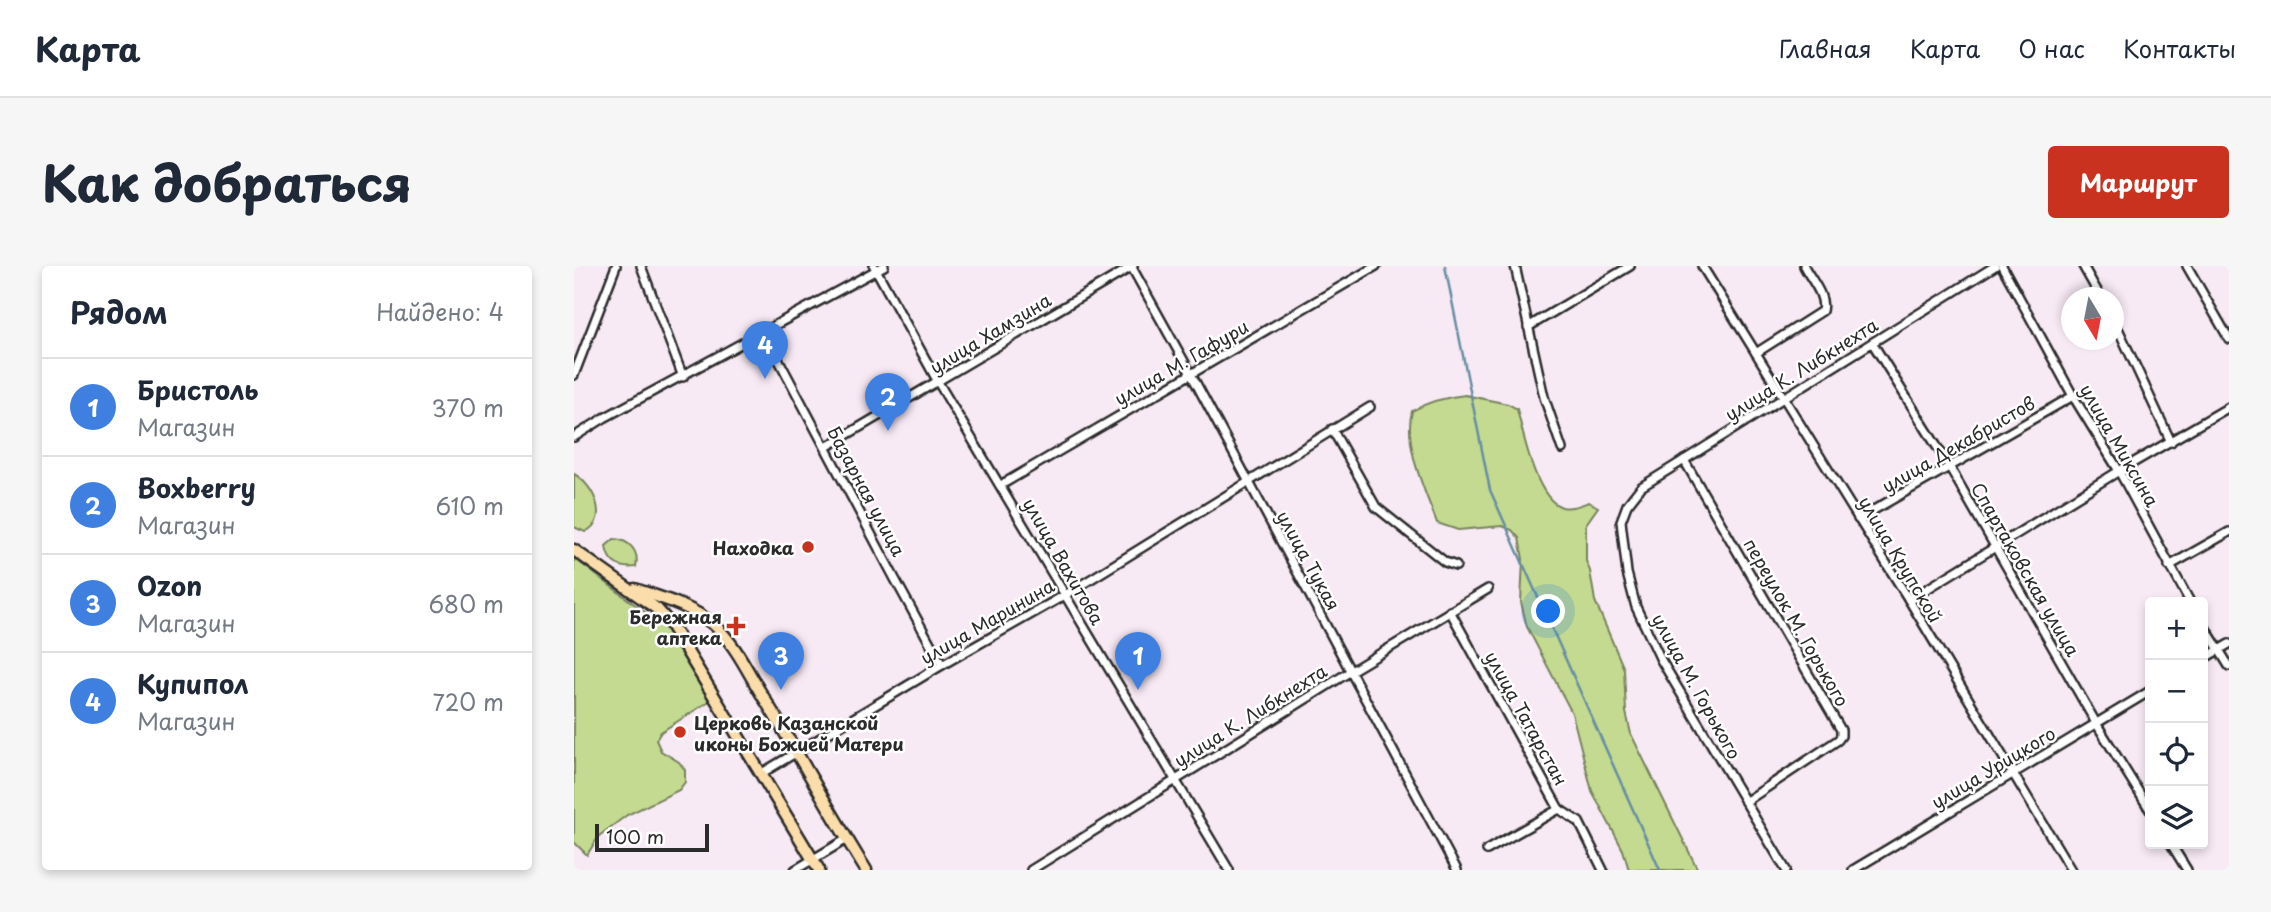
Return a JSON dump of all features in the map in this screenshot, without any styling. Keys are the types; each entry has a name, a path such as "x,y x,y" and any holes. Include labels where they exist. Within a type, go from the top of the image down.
{"main road":[{"path":"574,550 657,609 671,625 819,870"},
{"path":"625,586 673,601 714,625 729,641 866,870"}],"street":[{"path":"574,375 616,266"},
{"path":"641,266 683,377"},
{"name":"улица Тукая","path":"1132,266 1456,870"},
{"name":"улица Хамзина","path":"826,447 1132,266"},
{"name":"улица М. Гафури","path":"1001,485 1376,266"},
{"path":"1515,266 1544,397 1562,449"},
{"path":"1528,327 1630,266"},
{"name":"улица Крупской","path":"1702,266 1909,600 2071,870"},
{"path":"1756,353 1822,312 1822,299 1804,266"},
{"name":"улица К. Либкнехта","path":"1628,505 1641,487 1995,266"},
{"name":"улица Миксина","path":"2002,266 2187,597"},
{"path":"2083,266 2095,287"},
{"path":"2187,266 2229,339"},
{"path":"574,437 614,412 683,377 878,267"},
{"name":"улица Вахитова","path":"878,267 938,382 1229,870"},
{"name":"Базарная улица","path":"764,332 942,665"},
{"path":"2124,343 2171,442"},
{"name":"Спартаковская улица","path":"1872,344 1949,466 2096,723 2145,802"},
{"name":"улица Декабристов","path":"1858,519 2073,396"},
{"name":"улица Маринина","path":"762,774 942,665 1065,595 1370,407"},
{"path":"1909,600 2229,407"},
{"path":"1332,429 1376,507 1445,562 1456,566"},
{"name":"переулок М. Горького","path":"1684,460 1841,730 1838,740 1745,802"},
{"name":"улица М. Горького","path":"1628,505 1621,522 1622,541 1636,607 1661,660 1786,870"},
{"path":"2169,566 2229,532"},
{"name":"улица К. Либкнехта","path":"1031,870 1488,589"},
{"name":"улица Татарстан","path":"1450,611 1559,809 1579,822 1603,870"},
{"path":"2208,633 2229,666"},
{"path":"2208,656 2229,644"},
{"name":"улица Урицкого","path":"1853,870 2145,694"},
{"path":"1487,850 1559,809"},
{"path":"795,870 847,839"},
{"path":"2174,849 2187,870"}],"green space":[{"path":"1465,395 1508,404 1517,409 1532,464 1545,492 1553,502 1565,507 1589,502 1598,507 1586,524 1586,561 1595,601 1624,669 1626,712 1631,734 1698,870 1629,870 1623,850 1592,791 1572,713 1527,627 1521,602 1523,559 1519,538 1512,530 1502,526 1458,530 1437,523 1413,453 1410,438 1412,411 1438,400"},
{"path":"574,474 593,494 598,511 593,526 585,532 574,527"},
{"path":"614,539 632,547 637,561 636,567 620,566 612,561 606,546"},
{"path":"574,558 672,633 711,700 661,732 656,740 661,751 679,762 685,770 685,782 679,790 627,815 599,836 587,855 574,842"}],"waterway":[{"path":"1445,266 1490,490 1660,870"}],"place":[{"name":"Купипол","path":"765,379"},
{"name":"Boxberry","path":"888,431"},
{"name":"Находка","path":"808,547"},
{"name":"Бережная аптека","path":"736,626"},
{"name":"Ozon","path":"781,690"},
{"name":"Бристоль","path":"1138,690"},
{"name":"Церковь Казанской иконы Божией Матери","path":"680,732"}]}
